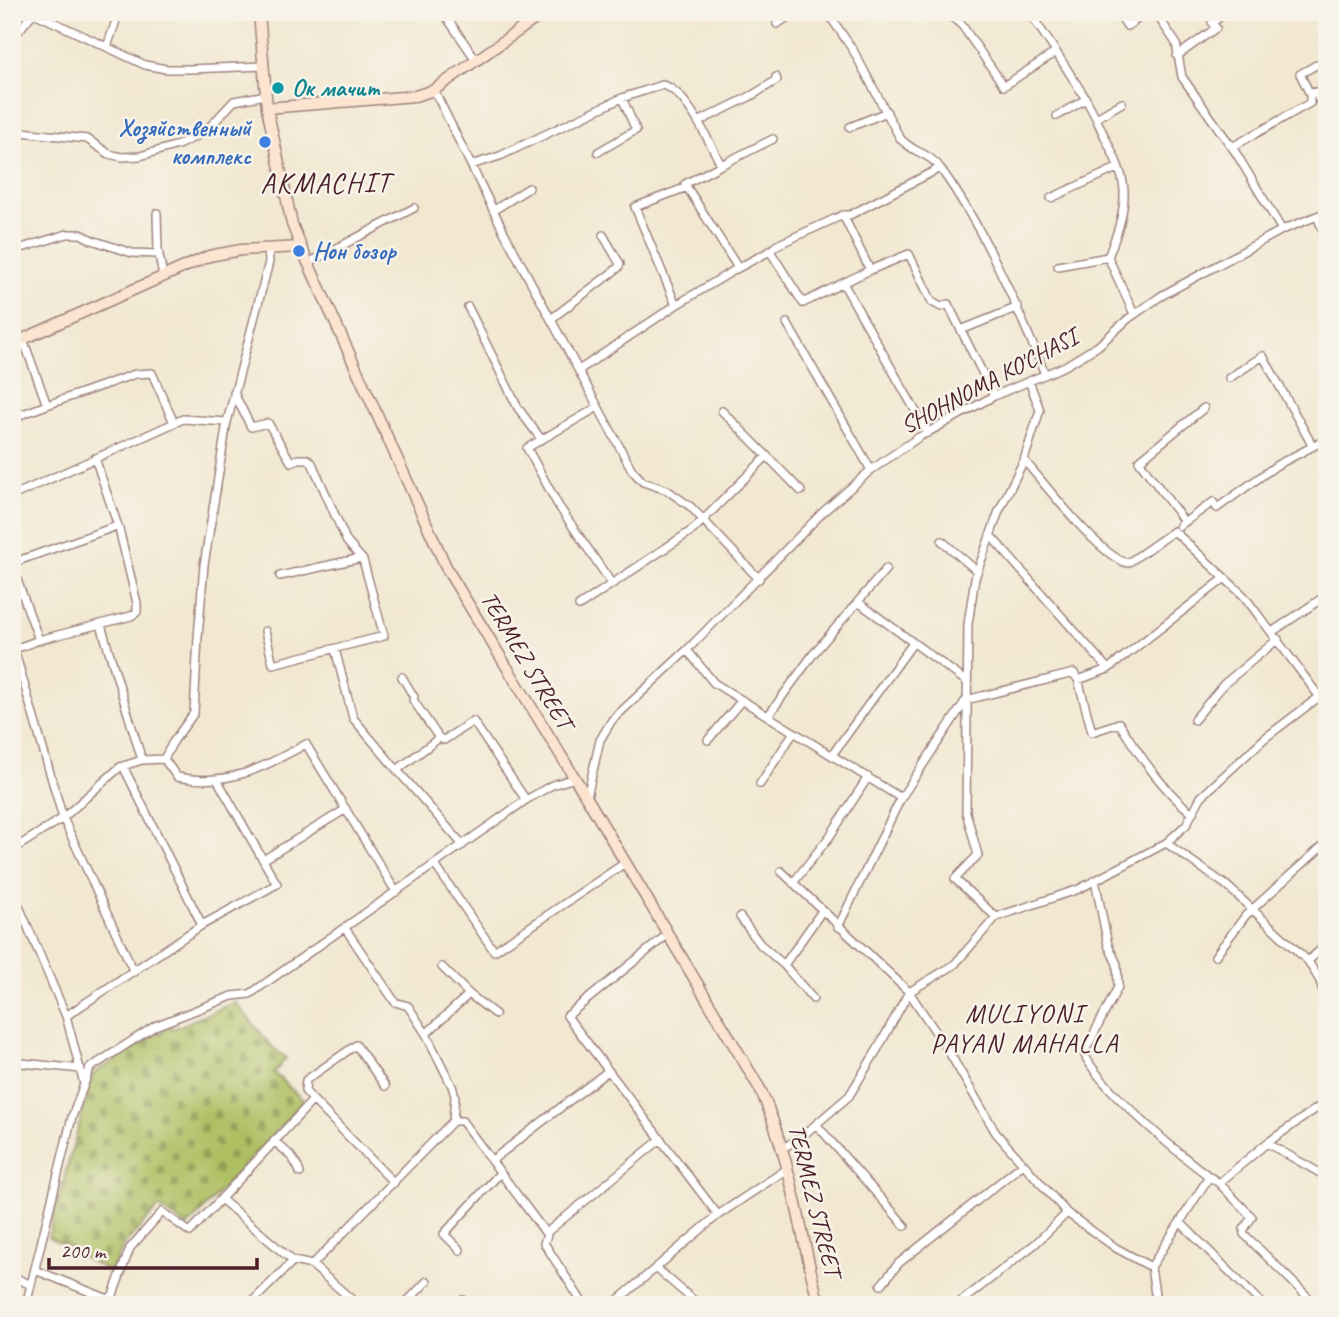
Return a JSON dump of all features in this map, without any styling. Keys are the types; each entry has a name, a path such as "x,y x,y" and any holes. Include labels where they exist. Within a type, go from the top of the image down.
{"main road":[{"name":"TERMEZ STREET","path":"259,12 267,108 292,224 307,263 448,570 760,1089 775,1121 783,1148 819,1305"},
{"path":"267,108 415,96 434,90 545,12"},
{"path":"18,341 209,256 241,250 301,247"}],"street":[{"path":"107,47 119,12"},
{"path":"443,12 476,60"},
{"path":"776,24 795,12"},
{"path":"827,12 853,50 907,146 928,155 940,168 980,232 1018,307 1045,374"},
{"path":"945,12 961,24 1004,86 1055,52"},
{"path":"1029,12 1086,99 1117,168 1124,191 1117,233 1108,257 1134,314"},
{"path":"1118,12 1127,26 1148,12"},
{"path":"1155,12 1176,43 1182,77 1232,148 1282,230"},
{"path":"1177,57 1216,29 1212,23 1226,12"},
{"path":"12,39 32,13 128,59 166,69 264,65"},
{"path":"1232,148 1310,103 1310,94 1300,74 1327,59"},
{"path":"698,122 751,96 777,80 776,77"},
{"path":"471,165 500,156 622,98 662,85 668,86 698,122 721,165"},
{"path":"434,90 494,210 632,470 643,482 667,490 691,507 759,579"},
{"path":"1310,94 1315,92 1327,115"},
{"path":"12,131 87,139 109,154 122,157 140,156 178,145 205,132 234,101 266,95"},
{"path":"598,152 636,130 622,98"},
{"path":"1057,116 1086,99"},
{"path":"1096,118 1122,103"},
{"path":"850,127 887,112"},
{"path":"738,268 685,184 773,139"},
{"path":"579,370 676,305 777,245 843,215 850,215 940,168"},
{"path":"1051,198 1117,168"},
{"path":"676,305 635,207 687,187"},
{"path":"494,210 528,188"},
{"path":"307,263 414,208"},
{"name":"SHOHNOMA KO'CHASI","path":"587,798 600,740 612,720 687,650 824,512 871,470 928,432 994,396 1066,366 1098,346 1134,314 1161,296 1282,230 1327,212"},
{"path":"157,214 158,254 163,276"},
{"path":"843,215 870,270"},
{"path":"1317,216 1327,240"},
{"path":"12,251 67,234 81,234 132,253 158,254"},
{"path":"551,319 618,268 620,264 603,235"},
{"path":"164,759 194,713 204,565 227,422 269,262 268,248"},
{"path":"770,251 803,303 909,254 932,302 941,307 948,304 994,396"},
{"path":"1058,266 1108,257"},
{"path":"843,283 928,432"},
{"path":"468,307 518,408 541,439"},
{"path":"961,330 1018,307"},
{"path":"788,323 871,470"},
{"path":"12,331 47,405"},
{"path":"1229,378 1263,356 1312,445"},
{"path":"20,415 135,374 152,373 174,423"},
{"path":"996,917 955,879 978,855 966,812 968,624 977,571 999,511 1024,460 1040,410 1030,382"},
{"path":"234,392 251,427 268,423 291,462 309,459 312,463 347,542 361,558 384,636 273,664 265,631"},
{"path":"598,407 527,447 558,505 612,584"},
{"path":"1182,524 1183,520 1139,461 1204,408"},
{"path":"722,411 801,491"},
{"path":"12,496 183,419 227,422"},
{"path":"1024,460 1090,536 1120,562 1128,563 1213,502 1217,508 1277,465 1327,439"},
{"path":"579,606 677,542 704,520 767,456"},
{"path":"95,458 117,526 137,612 13,650 63,818 134,972"},
{"path":"39,640 12,565 117,526"},
{"path":"1174,531 1244,596 1319,696"},
{"path":"990,536 1108,669"},
{"path":"942,541 977,571"},
{"path":"280,576 361,558"},
{"path":"768,716 814,653 886,569"},
{"path":"1078,679 1108,669 1225,578"},
{"path":"1272,632 1327,595"},
{"path":"858,602 967,682"},
{"path":"101,625 142,760"},
{"path":"1194,720 1224,684 1278,639"},
{"path":"832,755 913,643"},
{"path":"335,649 353,718 463,845"},
{"path":"687,650 714,683 901,798"},
{"path":"838,927 901,798 966,700 1074,673 1092,732 1119,723 1136,750 1175,799 1192,813"},
{"path":"402,677 414,697 413,700 439,738 444,740 473,721 526,800"},
{"path":"783,1148 800,1138 849,1096 909,992 954,965 996,917 1079,889 1166,843 1186,825 1201,797 1218,780 1265,738 1327,691"},
{"path":"708,740 742,700"},
{"path":"760,784 794,732"},
{"path":"397,770 439,738"},
{"path":"164,759 177,777 196,781 218,781 264,768 306,744 397,892"},
{"path":"12,850 63,818 123,766 142,760 164,759"},
{"path":"123,766 202,925"},
{"path":"793,883 830,836 868,777"},
{"path":"26,1305 72,1117 90,1068 155,1026 232,996 250,994 526,800 552,785 575,778"},
{"path":"66,1016 202,925 277,884 218,781"},
{"path":"263,859 346,809"},
{"path":"1215,956 1253,909 1327,842"},
{"path":"1166,843 1226,885 1308,961 1323,981 1327,1004"},
{"path":"436,865 494,951 625,863"},
{"path":"781,871 909,992 949,1052 996,1133 1067,1213 1116,1248 1151,1267"},
{"path":"1095,880 1108,945 1117,964 1118,987 1084,1054 1098,1075 1155,1132 1219,1183 1252,1217 1244,1228 1244,1234 1316,1305"},
{"path":"12,890 66,1016 85,1084"},
{"path":"785,965 822,911"},
{"path":"740,917 760,944 785,965 813,999"},
{"path":"312,1265 453,1121 455,1096 452,1086 426,1034 408,1006 395,1002 345,928"},
{"path":"668,934 567,1016 718,1215"},
{"path":"1308,961 1327,944"},
{"path":"442,967 469,994 495,1014"},
{"path":"426,1034 469,994"},
{"path":"384,1086 356,1045 306,1080 305,1091 394,1183"},
{"path":"12,1062 81,1069"},
{"path":"491,1161 608,1071"},
{"path":"108,1299 113,1295 130,1248 162,1212 190,1232 313,1100"},
{"path":"1219,1183 1267,1143 1327,1101"},
{"path":"453,1121 462,1121 546,1233"},
{"path":"816,1124 905,1226"},
{"path":"584,1305 544,1244 546,1233 662,1139"},
{"path":"274,1141 289,1154 300,1173"},
{"path":"1267,1143 1327,1177"},
{"path":"881,1284 899,1263 1023,1164"},
{"path":"612,1305 718,1215 787,1168"},
{"path":"460,1250 444,1234 500,1173"},
{"path":"1155,1303 1151,1267 1209,1177"},
{"path":"221,1199 293,1261 312,1265 355,1304"},
{"path":"958,1304 1035,1244 1067,1213"},
{"path":"1180,1222 1263,1305"},
{"path":"249,1305 293,1261"},
{"path":"656,1268 699,1305"},
{"path":"35,1270 108,1299 116,1305"},
{"path":"12,1276 31,1285"},
{"path":"404,1305 427,1280"}],"green space":[{"path":"235,1002 273,1048 286,1058 274,1073 304,1101 187,1227 159,1207 126,1242 110,1272 82,1257 82,1253 48,1237 93,1074 170,1026 173,1029"}],"place":[{"name":"Ок мачит","path":"278,88"},
{"name":"Хозяйственный комплекс","path":"265,142"},
{"name":"Нон бозор","path":"299,251"}],"district":[{"name":"AKMACHIT","path":"326,182"},
{"name":"MULIYONI PAYAN MAHALLA","path":"1025,1028"}]}
